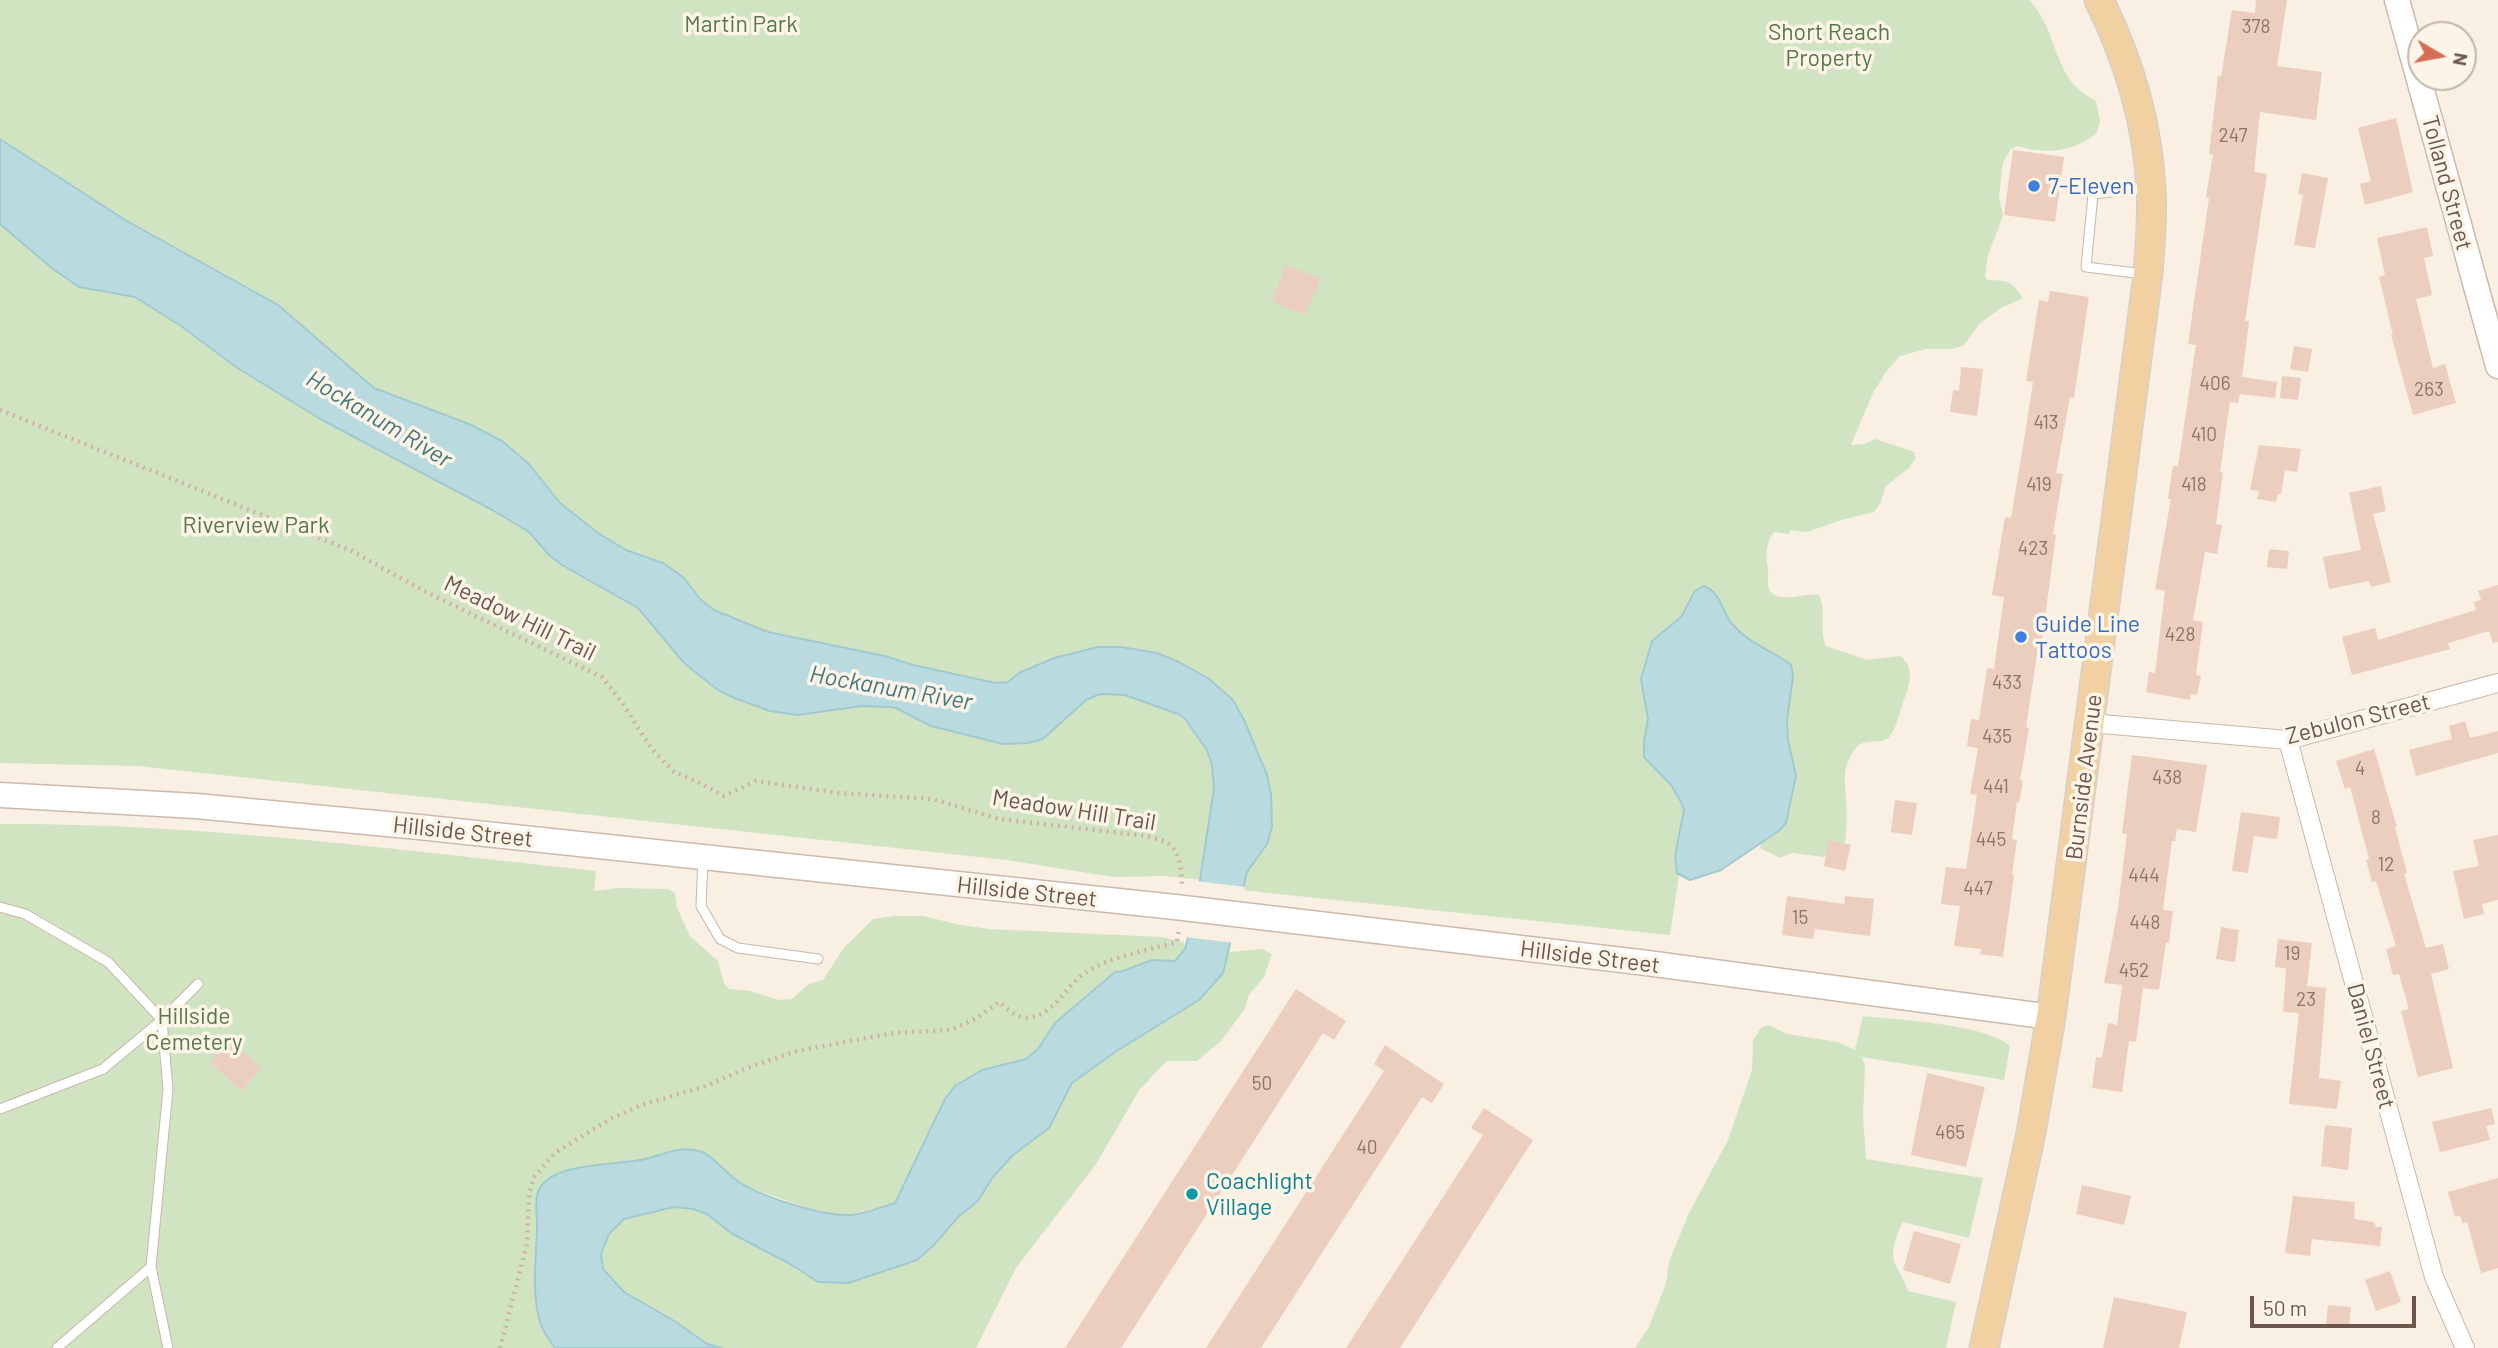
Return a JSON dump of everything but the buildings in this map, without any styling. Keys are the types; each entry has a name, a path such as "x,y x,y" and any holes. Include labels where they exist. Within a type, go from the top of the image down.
{"main road":[{"name":"Burnside Avenue","path":"1984,1348 2031,1133 2051,1017 2148,274 2151,187 2141,116 2119,41 2099,0"},
{"name":"Tolland Street","path":"2397,0 2498,366"},
{"name":"Hillside Street","path":"0,795 196,806 1179,908 1647,963 2051,1017"}],"street":[{"name":"Zebulon Street","path":"2090,723 2288,740 2498,684"},
{"name":"Daniel Street","path":"2288,740 2434,1277 2465,1348"}],"lane":[{"path":"2148,274 2086,267 2093,194 2151,187"},
{"path":"703,857 701,906 720,939 738,948 818,959"},
{"path":"0,907 26,914 108,962 162,1020 168,1088 151,1267 168,1348"},
{"path":"0,1109 103,1069 162,1020 198,984"},
{"path":"57,1348 151,1267"}],"path":[{"name":"Meadow Hill Trail","path":"0,410 352,551 422,590 602,677 651,748 674,772 724,796 757,781 839,793 933,799 999,818 1147,836 1168,843 1175,852 1182,871 1179,908"},
{"path":"500,1348 527,1244 529,1194 534,1177 556,1152 642,1105 706,1086 797,1051 894,1033 951,1030 977,1018 999,1002 1019,1018 1034,1017 1053,1006 1084,973 1102,964 1177,942 1179,908"}],"green space":[{"path":"0,0 2029,0 2042,18 2070,80 2096,101 2100,121 2097,133 2087,140 2068,148 2049,151 2017,146 2010,150 2003,162 1999,196 2003,216 1988,255 1985,277 1988,280 2009,283 2023,298 2001,308 1980,323 1964,345 1952,349 1926,349 1900,356 1873,393 1851,445 1864,444 1875,439 1915,452 1915,459 1909,468 1886,486 1881,502 1874,512 1807,532 1774,532 1769,541 1768,586 1771,592 1783,597 1819,595 1826,646 1867,660 1900,656 1909,667 1910,680 1892,733 1886,740 1858,746 1846,767 1845,842 1824,857 1792,853 1780,858 1760,848 1761,843 1780,830 1793,795 1796,776 1788,740 1787,712 1792,668 1782,658 1677,873 1679,875 1670,935 1231,889 1231,883 1163,876 1113,877 1007,860 138,766 0,763","holes":["1695,591 1718,598 1726,616 1736,629 1676,621 1684,614"]},
{"name":"Hillside Cemetery","path":"0,824 224,833 596,871 594,891 618,888 668,889 675,893 677,908 690,936 718,961 724,983 729,989 750,991 778,1000 792,999 809,984 823,980 843,949 873,919 895,916 923,916 989,929 1162,937 1184,942 1185,949 1175,961 1152,960 1115,972 1055,1023 1038,1049 1026,1059 982,1070 945,1099 896,1203 852,1215 822,1213 750,1188 737,1181 703,1152 673,1151 643,1160 580,1167 536,1203 536,1294 542,1327 555,1348 0,1348"},
{"path":"1263,949 1272,954 1264,977 1249,995 1244,1010 1221,1041 1197,1061 1167,1061 1140,1089 1096,1164 1016,1268 976,1348 722,1348 707,1344 676,1322 624,1292 603,1269 601,1254 609,1234 624,1219 674,1207 707,1214 731,1233 818,1282 934,1245 959,1216 977,1202 993,1177 1013,1155 1049,1128 1072,1083 1223,973 1229,952"},
{"path":"1863,1016 1962,1028 1998,1039 2010,1046 2004,1080 1862,1057 1865,1065 1863,1118 1866,1159 1983,1178 1969,1238 1903,1222 1895,1244 1894,1261 1908,1291 1956,1302 1946,1348 1635,1348 1649,1327 1666,1283 1669,1262 1689,1213 1728,1140 1752,1070 1753,1040 1761,1028 1768,1025 1788,1034 1838,1042 1855,1050"}],"water":[{"name":"Hockanum River","path":"0,139 125,220 278,305 374,388 469,424 502,441 529,464 560,503 598,533 626,550 663,563 683,577 701,600 714,610 768,632 885,656 913,665 996,683 1008,682 1019,673 1054,658 1098,647 1121,647 1157,653 1209,679 1233,700 1244,720 1267,775 1271,794 1272,827 1267,844 1247,872 1223,973 1199,1000 1115,1052 1072,1083 1049,1128 1013,1155 993,1177 977,1202 959,1216 917,1260 848,1283 818,1282 731,1233 707,1214 693,1209 674,1207 624,1219 609,1234 601,1254 603,1269 624,1292 676,1322 707,1344 722,1348 555,1348 541,1325 535,1290 537,1198 540,1188 548,1179 573,1169 645,1159 687,1149 707,1154 734,1179 749,1188 808,1209 855,1215 895,1203 945,1099 955,1086 982,1070 1026,1059 1038,1049 1055,1023 1115,972 1152,960 1175,961 1185,949 1196,906 1214,788 1212,765 1207,750 1185,719 1178,714 1125,695 1100,694 1086,700 1043,739 1028,743 1003,744 931,726 896,708 862,706 798,715 770,711 718,690 685,664 638,608 562,565 549,555 529,532 322,420 236,367 181,326 135,297 79,287 53,269 0,224"},
{"path":"1703,586 1713,592 1739,631 1791,665 1793,677 1787,720 1788,740 1796,776 1786,823 1780,830 1721,870 1690,880 1677,873 1675,856 1684,810 1671,785 1644,757 1648,719 1641,679 1652,641 1681,617 1695,591"}],"pier":[{"path":"1196,881 1245,887 1235,943 1184,937"}],"place":[{"name":"7-Eleven","path":"2034,186"},
{"name":"Guide Line Tattoos","path":"2021,637"},
{"name":"Coachlight Village","path":"1192,1194"}],"park label":[{"name":"Martin Park","path":"741,24"},
{"name":"Short Reach Property","path":"1829,45"},
{"name":"Riverview Park","path":"256,525"}]}
